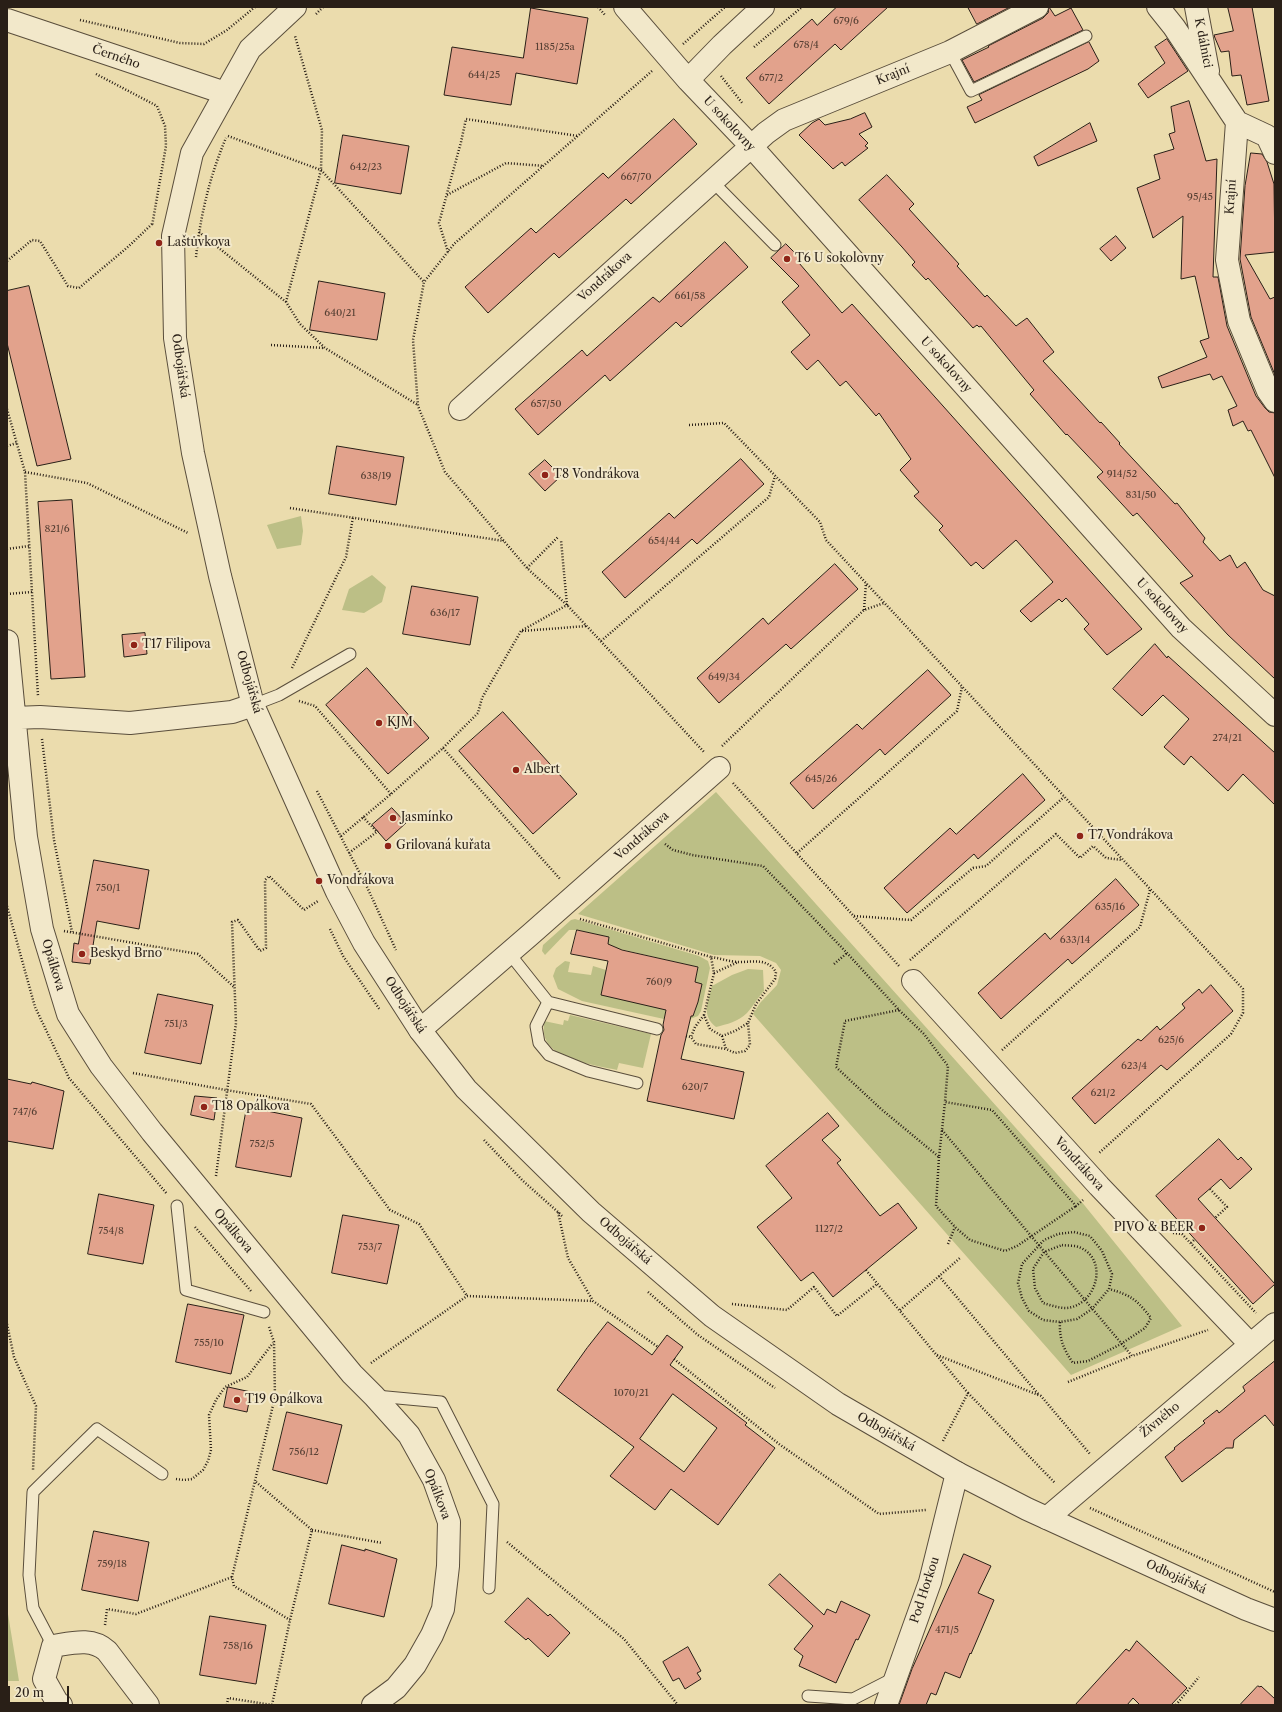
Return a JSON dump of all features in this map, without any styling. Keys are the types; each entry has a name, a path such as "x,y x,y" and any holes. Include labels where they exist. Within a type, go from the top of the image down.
{"street":[{"name":"Odbojářská","path":"295,7 250,49 192,153 173,236 175,338 193,453 220,576 253,705 337,892 364,943 420,1030 466,1089 586,1206 712,1316 838,1404 957,1473 1027,1509 1246,1609 1275,1620"},
{"name":"U sokolovny","path":"625,7 688,80 751,146 1181,628 1275,716"},
{"path":"688,80 722,45 763,7"},
{"name":"Krajní","path":"751,146 784,120 950,52 1037,7"},
{"path":"1158,7 1174,27 1210,79 1237,122 1266,136 1275,153"},
{"name":"K dálnici","path":"1196,7 1210,79"},
{"name":"Černého","path":"7,20 225,93"},
{"name":"Krajní","path":"1237,122 1227,260 1239,321 1268,391 1275,401"},
{"name":"Vondrákova","path":"460,409 751,146"},
{"name":"Opálkova","path":"7,641 26,838 42,929 68,1014 101,1066 212,1206 352,1374 409,1435 434,1480 449,1522 448,1566 444,1608 432,1635 415,1665 396,1688 373,1705"},
{"path":"14,718 40,717 130,723 232,712 253,705"},
{"name":"Vondrákova","path":"420,1030 574,896 714,763"},
{"name":"Vondrákova","path":"913,981 1099,1186 1250,1344"},
{"name":"Živného","path":"1047,1518 1275,1324"},
{"name":"Pod Horkou","path":"886,1705 930,1582 957,1473"},
{"path":"61,1705 57,1702 44,1679 54,1646 81,1641 101,1646 107,1651 148,1705"}],"lane":[{"path":"950,52 971,91 1086,36"},
{"path":"712,181 775,245"},
{"path":"253,705 279,695 350,654"},
{"path":"508,953 548,1002 657,1029"},
{"path":"548,1002 536,1026 539,1043 548,1055 588,1071 637,1083"},
{"path":"177,1206 186,1290 264,1312"},
{"path":"374,1396 441,1402 492,1504 488,1588"},
{"path":"54,1646 33,1608 29,1575 33,1492 97,1429 166,1476"},
{"path":"808,1696 854,1699 896,1677"}],"path":[{"path":"77,20 180,43 204,44 227,30 255,7"},
{"path":"724,7 579,136 454,244 424,282 413,340 418,406 445,472 527,568 587,626 901,968 1056,834 1080,858 1093,846 1106,858 1122,860"},
{"path":"749,51 802,7"},
{"path":"286,302 321,170 322,130 295,35"},
{"path":"720,75 726,70"},
{"path":"448,252 439,223 466,118 579,136"},
{"path":"196,262 198,232 216,160 231,129"},
{"path":"228,136 321,170 424,282"},
{"path":"447,195 506,163 544,166"},
{"path":"7,261 32,240 40,241 68,286 79,288 129,246 152,224"},
{"path":"198,232 286,302 300,324 325,348 418,406"},
{"path":"271,345 325,348"},
{"path":"7,409 25,472 34,654 40,717 54,840 72,932"},
{"path":"689,425 724,423 820,522 826,540 1243,989 1243,1013 1231,1034 1094,1158"},
{"path":"7,446 17,443"},
{"path":"25,472 87,483 189,533"},
{"path":"601,641 769,497 775,476"},
{"path":"290,508 504,541"},
{"path":"353,517 346,556 279,695 315,706 391,794"},
{"path":"527,568 558,537"},
{"path":"561,540 567,605"},
{"path":"7,548 29,546"},
{"path":"864,610 866,583"},
{"path":"7,594 32,592"},
{"path":"714,763 864,610 884,603"},
{"path":"341,836 443,748 478,713 482,698 521,632 567,605"},
{"path":"521,632 587,626"},
{"path":"797,853 957,710 962,687"},
{"path":"443,748 574,896"},
{"path":"315,788 368,889 396,951"},
{"path":"853,916 911,920 973,868 986,866 1064,797"},
{"path":"349,853 377,831 363,817"},
{"path":"663,842 672,850 692,855 763,866 847,953 899,1010 924,1034 948,1066 936,1206 954,1227 970,1240 1004,1251 1017,1246 1076,1206 1099,1186"},
{"path":"212,1206 226,1090 236,1023 232,922 238,920 260,951 266,948 265,880 270,876 304,910 318,901"},
{"path":"1000,1051 1140,927 1150,890"},
{"path":"579,918 711,957 739,962 763,962 772,966 776,972 775,979 756,1004 748,1023 750,1045 745,1051 735,1053 726,1049 696,1044 691,1037 686,1036"},
{"path":"42,929 72,932 198,954 234,988"},
{"path":"834,964 847,953"},
{"path":"691,1037 695,1027 704,1015 714,973 711,957"},
{"path":"714,973 739,962"},
{"path":"899,1010 846,1021 836,1067 881,1109 939,1158"},
{"path":"704,1015 710,1029 722,1036 726,1049"},
{"path":"722,1036 735,1031 748,1023"},
{"path":"132,1072 310,1104 390,1210 419,1224 467,1296"},
{"path":"945,1102 992,1110 1076,1206"},
{"path":"942,1130 1132,1356"},
{"path":"524,1181 558,1212"},
{"path":"1210,1189 1227,1207 1216,1218"},
{"path":"948,1244 954,1227"},
{"path":"1074,1232 1090,1236 1102,1251 1112,1274 1110,1289 1092,1309 1077,1319 1060,1322 1043,1320 1029,1311 1022,1298 1018,1283 1022,1264 1038,1245 1044,1240 1058,1234 1074,1232"},
{"path":"1191,1243 1195,1239"},
{"path":"1062,1245 1079,1247 1090,1253 1097,1266 1096,1279 1090,1294 1085,1301 1067,1308 1055,1307 1043,1302 1035,1288 1033,1270 1044,1252 1062,1245"},
{"path":"900,1310 960,1258"},
{"path":"866,1270 968,1393 1056,1484"},
{"path":"939,1276 1094,1459"},
{"path":"736,1308 729,1303 787,1310 814,1287 837,1316 877,1284"},
{"path":"1060,1322 1060,1334 1064,1351 1073,1363 1088,1361 1121,1344 1145,1328 1151,1318 1139,1302 1124,1293 1110,1289"},
{"path":"352,1374 372,1362 467,1296 593,1300 658,1347"},
{"path":"1068,1382 1132,1356 1230,1322"},
{"path":"7,1324 14,1357 36,1406 33,1492"},
{"path":"166,1476 184,1480 192,1479 203,1470 208,1461 211,1450 209,1415 216,1400 225,1387 247,1377 274,1342"},
{"path":"937,1355 1041,1396"},
{"path":"674,1359 779,1444 879,1514 948,1508"},
{"path":"943,1442 968,1393"},
{"path":"936,1438 950,1445"},
{"path":"256,1482 312,1530 382,1543"},
{"path":"1086,1507 1275,1592"},
{"path":"491,1529 624,1639 678,1705"},
{"path":"227,1705 228,1698 272,1705 290,1620 312,1530"},
{"path":"101,1646 107,1609 136,1614 232,1577"},
{"path":"1176,1705 1199,1677"}],"green space":[{"path":"301,516 303,531 301,545 277,549 267,525"},
{"path":"372,575 386,587 382,602 364,613 342,610 349,589"},
{"path":"716,792 1081,1201 1182,1326 1071,1375 753,1014 760,1003 777,985 781,970 776,963 760,956 714,955 578,914"},
{"path":"575,919 699,956 708,961 710,968 701,1011 698,1016 690,1019 691,1016 693,1016 695,1009 691,1000 698,1002 702,984 695,982 698,967 607,946 609,937 577,930 569,930 545,955 542,951 543,945 571,920"},
{"path":"565,961 570,962 568,972 591,975 593,966 606,970 666,1009 664,1019 582,1001 558,989 553,976 556,968"},
{"path":"748,969 763,970 764,991 749,1011 740,1019 716,1027 708,1018 707,1013 712,986 732,975"},
{"path":"570,1015 651,1034 643,1068 619,1063 617,1070 577,1061 558,1053 546,1040 544,1033 544,1021 563,1025 564,1020 568,1021"},
{"path":"7,1608 19,1681 7,1681"}],"building":[{"path":"837,7 888,7 841,50 835,44 769,104 746,78 812,19 817,25"},
{"path":"968,7 1010,7 977,24"},
{"path":"1049,7 1055,16 1071,8 1083,30 974,82 962,60 1043,18 1048,13"},
{"path":"1228,7 1252,7 1269,101 1247,105 1241,75 1232,76 1229,51 1221,52 1214,35 1233,31"},
{"path":"531,8 588,18 577,84 516,73 511,105 444,95 452,47 523,58"},
{"path":"1167,39 1188,71 1148,98 1138,84 1165,63 1155,47"},
{"path":"1089,42 1099,61 1088,69 975,123 967,107 982,100 979,95"},
{"path":"1189,101 1206,161 1217,159 1213,277 1218,277 1227,326 1256,396 1269,412 1275,413 1275,478 1251,430 1248,431 1243,421 1233,426 1228,410 1237,406 1222,376 1213,380 1210,374 1162,388 1158,377 1207,357 1200,341 1209,338 1195,276 1181,279 1183,216 1153,238 1137,188 1160,179 1154,155 1174,149 1169,134 1175,132 1171,107"},
{"path":"865,113 872,127 859,134 868,143 865,146 868,148 845,166 842,162 833,169 799,135 812,123 819,119 825,125 850,119"},
{"path":"674,119 697,144 631,204 626,199 559,258 554,253 488,313 465,287 531,228 536,233 603,173 608,178"},
{"path":"1090,123 1097,141 1038,166 1034,157"},
{"path":"343,135 409,146 401,194 335,183"},
{"path":"1251,153 1262,154 1267,162 1274,184 1275,252 1245,255 1270,299 1275,297 1275,375 1251,317 1240,259 1245,186"},
{"path":"887,175 914,204 909,209 959,264 957,266 985,297 987,295 1016,326 1027,318 1054,352 1043,361 1100,423 1101,422 1120,443 1119,444 1175,504 1177,503 1205,538 1203,542 1220,561 1230,555 1237,568 1245,562 1263,590 1275,596 1275,679 1228,635 1180,583 1193,576 1137,513 1133,516 1097,477 1103,472 1067,434 1066,435 1030,394 1034,390 981,326 979,327 977,325 973,328 928,278 926,280 912,265 915,262 859,200"},
{"path":"1116,236 1126,248 1111,261 1100,249"},
{"path":"725,242 748,267 681,327 676,322 610,381 605,375 538,435 515,409 582,350 587,356 653,297 659,302"},
{"path":"786,244 802,260 799,263 842,313 852,304 1142,629 1107,655 1084,629 1089,624 1066,598 1062,602 1059,599 1031,622 1020,611 1053,582 1016,540 983,569 976,562 971,566 939,530 943,526 914,496 919,492 900,470 911,459 879,413 876,416 846,381 840,386 818,360 807,370 791,352 810,335 782,302 799,286 771,258"},
{"path":"319,281 385,293 377,340 310,330"},
{"path":"29,286 71,459 37,466 7,343 7,291"},
{"path":"337,446 404,457 396,505 329,494"},
{"path":"741,459 764,484 697,544 692,539 625,598 602,572 669,513 674,518"},
{"name":"T8 Vondrákova","path":"545,460 561,476 545,491 529,474"},
{"path":"72,500 85,677 51,679 38,502"},
{"path":"835,564 858,589 791,649 786,644 719,703 697,678 763,618 768,624"},
{"path":"412,586 478,597 470,645 403,634"},
{"name":"T17 Filipova","path":"145,633 147,654 124,657 122,635"},
{"path":"1155,644 1167,658 1168,656 1275,753 1275,805 1243,774 1228,791 1191,756 1184,765 1164,747 1189,719 1163,695 1142,716 1113,689"},
{"name":"KJM","path":"367,668 429,738 388,774 326,705"},
{"path":"928,670 951,695 885,755 880,749 813,809 790,783 857,724 862,729"},
{"name":"Albert","path":"503,712 577,794 533,834 459,751"},
{"path":"1023,774 1045,800 978,859 974,854 907,913 884,888 950,828 956,834"},
{"path":"392,808 406,823 386,841 372,825"},
{"path":"94,860 149,870 139,929 97,921 90,964 72,962 74,943 78,944"},
{"path":"1116,879 1139,905 1072,964 1068,959 1001,1019 978,993 1045,933 1050,939"},
{"path":"577,930 609,937 608,944 622,950 698,967 695,982 702,984 698,1002 693,1016 691,1016 681,1059 744,1072 734,1119 647,1101 661,1035 664,1030 663,1025 666,1010 601,995 608,961 571,954"},
{"path":"1211,985 1233,1011 1167,1070 1161,1065 1095,1124 1072,1098 1138,1039 1141,1041 1157,1026 1160,1030 1185,1008 1182,1004 1199,989 1202,993"},
{"path":"158,994 213,1005 201,1064 145,1053"},
{"path":"7,1079 31,1084 32,1082 64,1091 53,1149 7,1141"},
{"name":"T18 Opálkova","path":"195,1096 217,1098 214,1120 191,1115"},
{"path":"247,1107 302,1118 291,1177 236,1167"},
{"path":"828,1113 839,1126 822,1140 841,1160 837,1163 880,1216 898,1203 917,1228 833,1297 813,1272 801,1281 757,1227 792,1198 766,1166"},
{"path":"1219,1139 1238,1160 1241,1157 1252,1169 1230,1189 1221,1179 1198,1199 1275,1284 1253,1304 1156,1196"},
{"path":"99,1194 154,1205 143,1264 88,1254"},
{"path":"343,1215 399,1225 387,1284 332,1273"},
{"path":"188,1304 244,1315 231,1374 176,1362"},
{"path":"608,1322 652,1355 667,1335 683,1347 670,1365 747,1423 745,1425 775,1448 718,1525 671,1489 655,1510 610,1476 634,1447 557,1390","holes":["673,1394 717,1428 684,1472 640,1439"]},
{"path":"1275,1361 1275,1427 1265,1415 1234,1440 1233,1448 1226,1448 1182,1482 1165,1457 1205,1423 1203,1421 1217,1410 1219,1413 1245,1391 1243,1387"},
{"name":"T19 Opálkova","path":"228,1387 251,1392 247,1412 224,1407"},
{"path":"287,1412 342,1425 327,1484 273,1470"},
{"path":"94,1531 149,1542 138,1601 82,1590"},
{"path":"342,1545 365,1551 365,1549 397,1559 384,1617 329,1604"},
{"path":"964,1554 991,1566 978,1593 994,1600 971,1654 970,1653 960,1678 945,1672 936,1695 931,1693 926,1705 899,1705 912,1669"},
{"path":"780,1574 824,1615 827,1609 836,1613 841,1601 870,1615 858,1640 856,1639 836,1683 799,1666 803,1656 794,1649 813,1626 769,1585"},
{"path":"528,1598 548,1616 550,1614 570,1633 548,1657 528,1638 526,1640 505,1622"},
{"path":"210,1616 266,1625 256,1684 200,1675"},
{"path":"1137,1641 1187,1688 1171,1705 1140,1705 1133,1698 1127,1705 1075,1705 1126,1649 1129,1651"},
{"path":"688,1647 701,1671 697,1673 701,1679 685,1689 679,1678 673,1681 663,1662"},
{"path":"1258,1686 1261,1686 1275,1699 1275,1705 1240,1705"}],"place":[{"name":"Laštůvkova","path":"159,243"},
{"name":"T6 U sokolovny","path":"787,259"},
{"name":"T8 Vondrákova","path":"545,475"},
{"name":"T17 Filipova","path":"134,645"},
{"name":"KJM","path":"379,723"},
{"name":"Albert","path":"516,770"},
{"name":"Jasmínko","path":"393,818"},
{"name":"T7 Vondrákova","path":"1080,836"},
{"name":"Grilovaná kuřata","path":"388,846"},
{"name":"Vondrákova","path":"319,881"},
{"name":"Beskyd Brno","path":"82,954"},
{"name":"T18 Opálkova","path":"204,1107"},
{"name":"PIVO & BEER","path":"1202,1228"},
{"name":"T19 Opálkova","path":"237,1400"}]}
